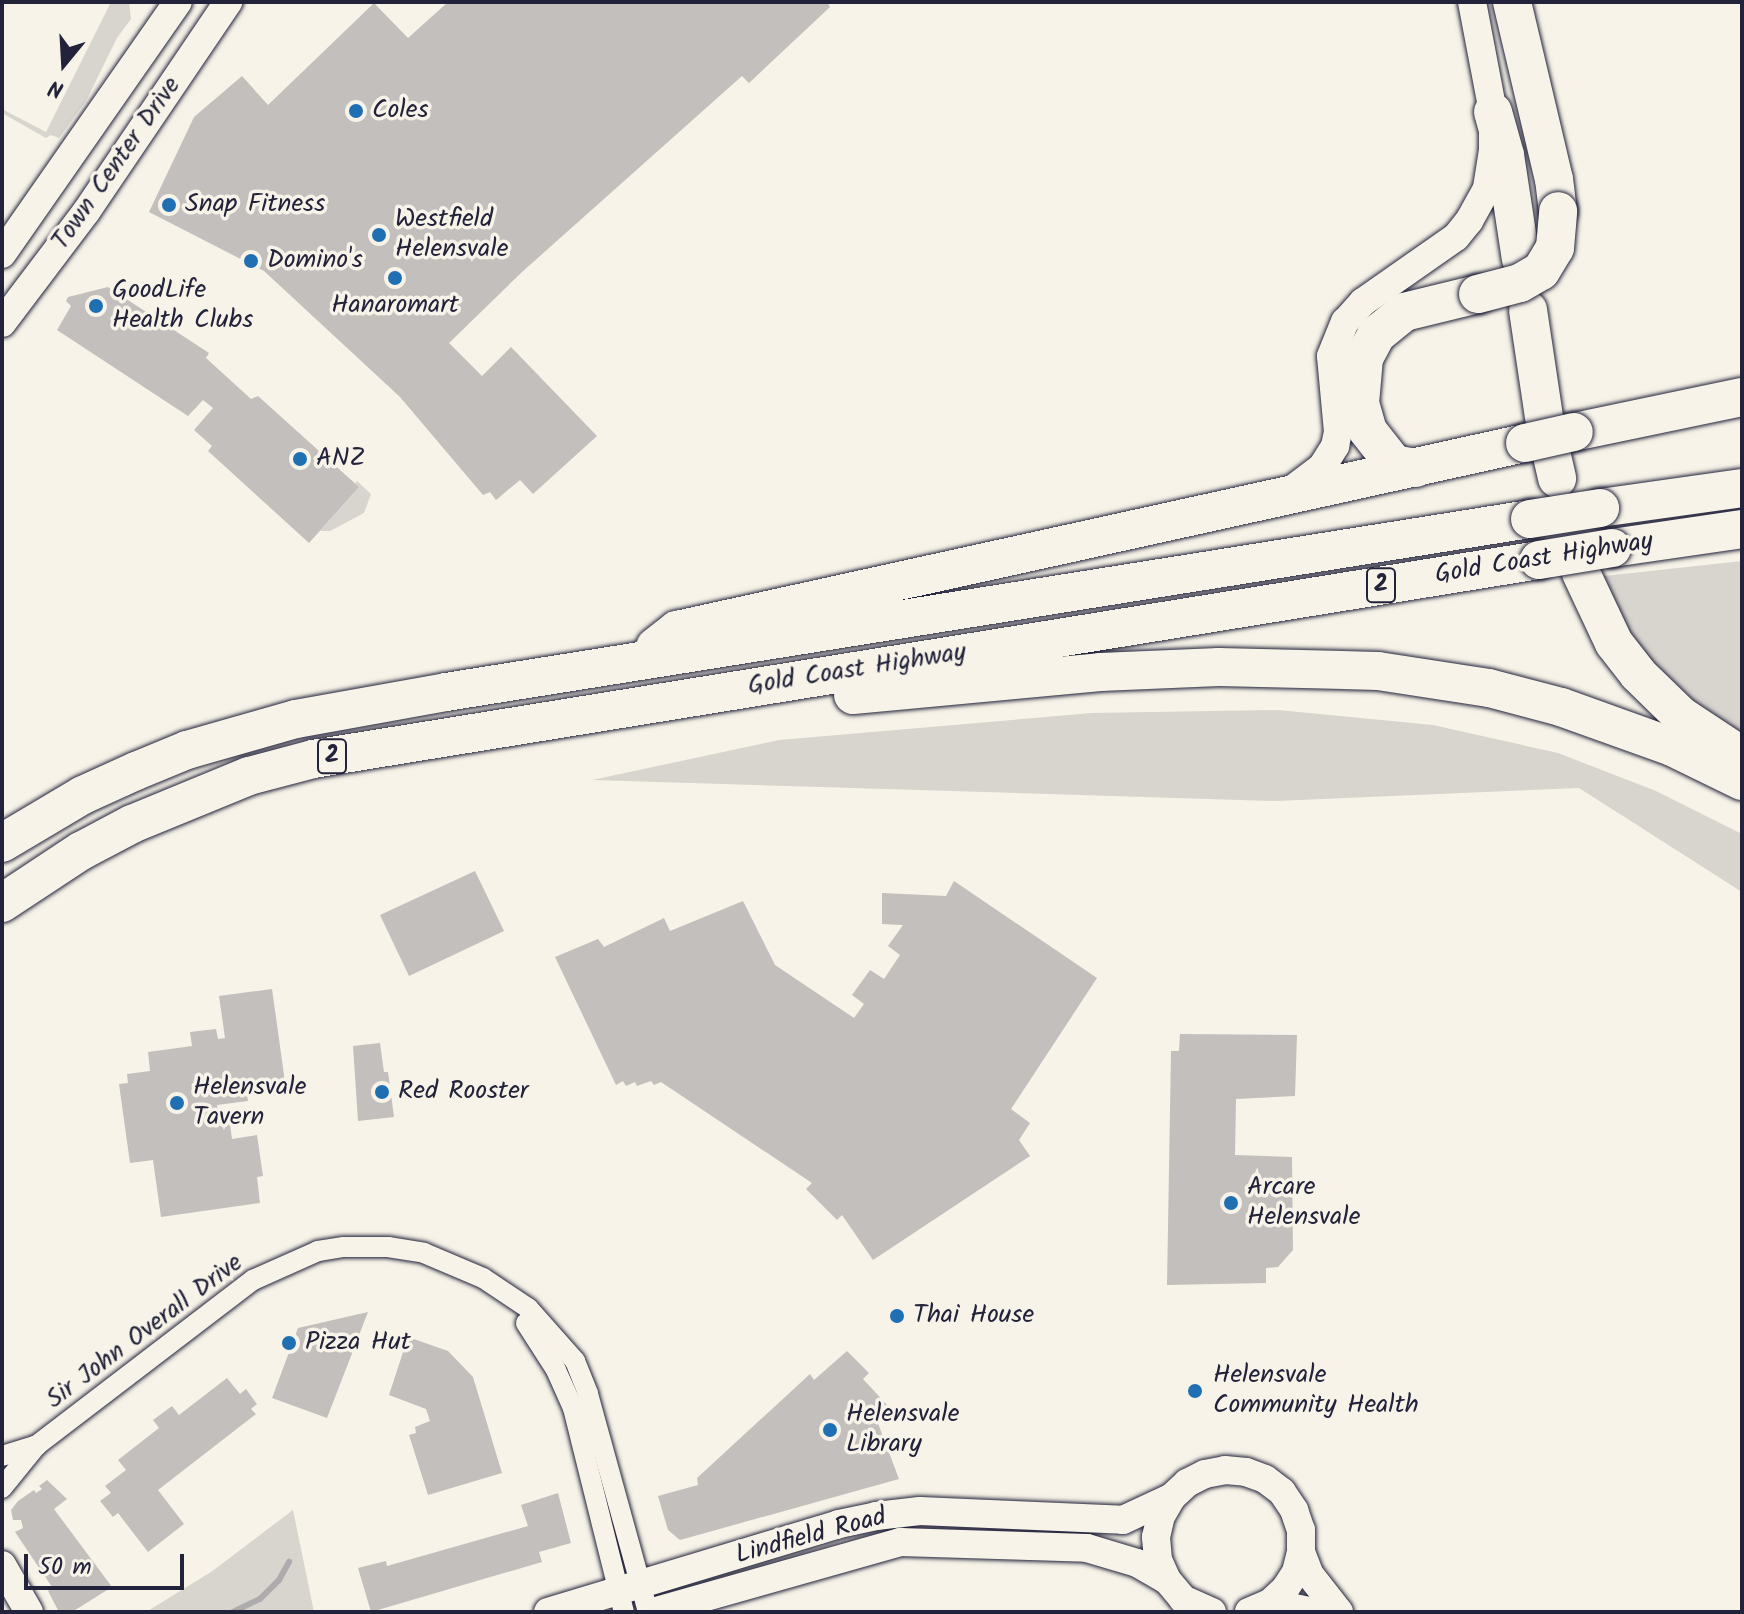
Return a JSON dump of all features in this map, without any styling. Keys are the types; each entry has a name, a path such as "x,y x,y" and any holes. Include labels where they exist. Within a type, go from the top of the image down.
{"highway":[{"path":"1416,468 1394,464 1368,431 1360,403 1364,358 1382,328 1404,312 1520,283 1541,271 1555,248 1558,211 1554,179 1512,2"},
{"path":"1493,112 1505,155 1521,259"},
{"path":"1528,310 1553,459"},
{"path":"633,663 677,630 1416,468 1553,459 1738,395"},
{"name":"Gold Coast Highway","path":"2,843 83,795 187,750 241,733 358,706 1742,488"},
{"name":"Gold Coast Highway","path":"2,903 81,851 132,824 249,776 370,748 1742,529"},
{"path":"1581,573 1608,631 1638,674 1680,715 1742,756"},
{"path":"691,697 775,704 924,686 1100,672 1266,667 1378,671 1489,688 1561,707 1658,741 1742,781"}],"street":[{"name":"Town Center Drive","path":"2,254 50,190 178,2"},
{"name":"Town Center Drive","path":"2,323 86,212 228,2"},
{"path":"1282,497 1317,471 1335,446 1338,432 1331,356 1345,322 1368,298 1440,251 1469,221 1481,203 1491,173 1493,112 1472,2"},
{"path":"50,190 86,212"},
{"name":"Sir John Overall Drive","path":"2,1488 37,1445 253,1280 318,1251 388,1247 424,1253 483,1278 511,1300 541,1344 573,1408 628,1596 651,1612"},
{"name":"Sir John Overall Drive","path":"2,1456 37,1445"},
{"name":"Lindfield Road","path":"548,1612 628,1596 839,1524 876,1516 920,1511 1123,1520 1172,1497 1187,1483 1205,1474 1225,1470 1265,1479 1282,1492 1294,1510 1301,1530 1301,1552"},
{"path":"1172,1497 1161,1516 1156,1537 1158,1560 1178,1597"},
{"name":"Lindfield Road","path":"651,1612 900,1542 1087,1548 1137,1563 1178,1597 1212,1612"},
{"path":"1260,1607 1285,1589 1296,1572 1301,1552"},
{"path":"1301,1552 1310,1575 1339,1612"},
{"path":"2,1565 29,1612"},
{"path":"1260,1607 1314,1612"}],"shaded area":[{"path":"111,2 129,2 131,19 117,38 86,101 59,138 51,135 46,138 2,113 2,109 46,132"},
{"path":"357,481 371,494 364,513 330,531 320,531 359,487 355,483"},
{"path":"1742,561 1742,737 1674,689 1628,631 1595,577"},
{"path":"1278,710 1433,725 1558,753 1656,791 1742,834 1742,892 1579,788 1276,801 592,780 779,740 1092,713"},
{"path":"293,1510 314,1612 146,1612 211,1572"}],"building":[{"name":"Westfield Helensvale","path":"448,2 827,2 830,7 749,83 742,76 522,272 449,343 482,376 511,347 597,436 533,494 520,480 496,500 490,492 483,495 400,397 264,271 149,212 194,117 242,76 268,105 374,3 408,38"},
{"path":"108,287 209,353 206,358 251,399 258,396 359,487 309,543 208,451 212,446 194,430 213,408 203,400 188,416 57,330 71,306 66,301 68,297"},
{"path":"475,871 504,931 409,976 380,915"},
{"path":"954,881 1097,978 1011,1109 1030,1123 1019,1140 1030,1156 873,1260 842,1215 837,1220 806,1189 812,1183 661,1082 654,1085 651,1081 637,1086 635,1082 626,1086 623,1081 616,1085 555,957 598,939 604,947 664,918 670,931 743,901 775,965 854,1018 864,1004 852,995 870,970 884,979 900,955 888,946 903,925 882,924 882,893 946,896"},
{"name":"Helensvale Tavern","path":"272,989 286,1089 247,1094 248,1101 217,1105 220,1126 230,1124 232,1139 257,1135 263,1176 257,1177 260,1203 161,1217 153,1160 130,1163 119,1084 128,1083 127,1074 150,1071 148,1052 192,1046 190,1032 216,1029 218,1039 225,1038 219,996"},
{"name":"Arcare Helensvale","path":"1180,1034 1297,1035 1295,1096 1236,1099 1235,1155 1292,1157 1293,1250 1278,1267 1266,1268 1266,1283 1167,1285 1171,1051 1179,1051"},
{"path":"380,1043 384,1072 388,1072 394,1117 358,1121 353,1046"},
{"path":"368,1312 327,1418 272,1398 298,1328"},
{"path":"408,1337 448,1351 473,1377 502,1473 428,1495 409,1435 416,1433 415,1427 430,1421 426,1409 389,1395"},
{"path":"847,1351 869,1373 863,1379 889,1407 876,1418 899,1479 680,1540 668,1530 658,1496 698,1485 697,1478 810,1374 814,1380"},
{"path":"227,1378 240,1394 246,1389 257,1404 251,1409 256,1414 158,1490 184,1524 148,1552 118,1513 113,1517 100,1501 111,1493 105,1486 126,1470 118,1460 159,1428 153,1420 172,1406 179,1415"},
{"path":"47,1480 67,1499 54,1509 112,1587 72,1612 59,1612 48,1591 52,1587 15,1532 23,1528 21,1520 13,1520 11,1510 34,1490 36,1493 42,1489 39,1486"},
{"path":"558,1493 571,1543 539,1552 542,1562 371,1612 358,1568 386,1561 387,1566 528,1526 521,1505"}],"waterway":[{"path":"233,1612 260,1599 279,1580 289,1562"}],"place":[{"name":"Coles","path":"356,111"},
{"name":"Snap Fitness","path":"169,205"},
{"name":"Westfield Helensvale","path":"379,235"},
{"name":"Domino's","path":"251,261"},
{"name":"Hanaromart","path":"395,278"},
{"name":"GoodLife Health Clubs","path":"96,306"},
{"name":"ANZ","path":"300,459"},
{"name":"Red Rooster","path":"382,1092"},
{"name":"Helensvale Tavern","path":"177,1103"},
{"name":"Arcare Helensvale","path":"1231,1203"},
{"name":"Thai House","path":"897,1316"},
{"name":"Pizza Hut","path":"289,1343"},
{"name":"Helensvale Community Health","path":"1195,1391"},
{"name":"Helensvale Library","path":"830,1430"}]}
